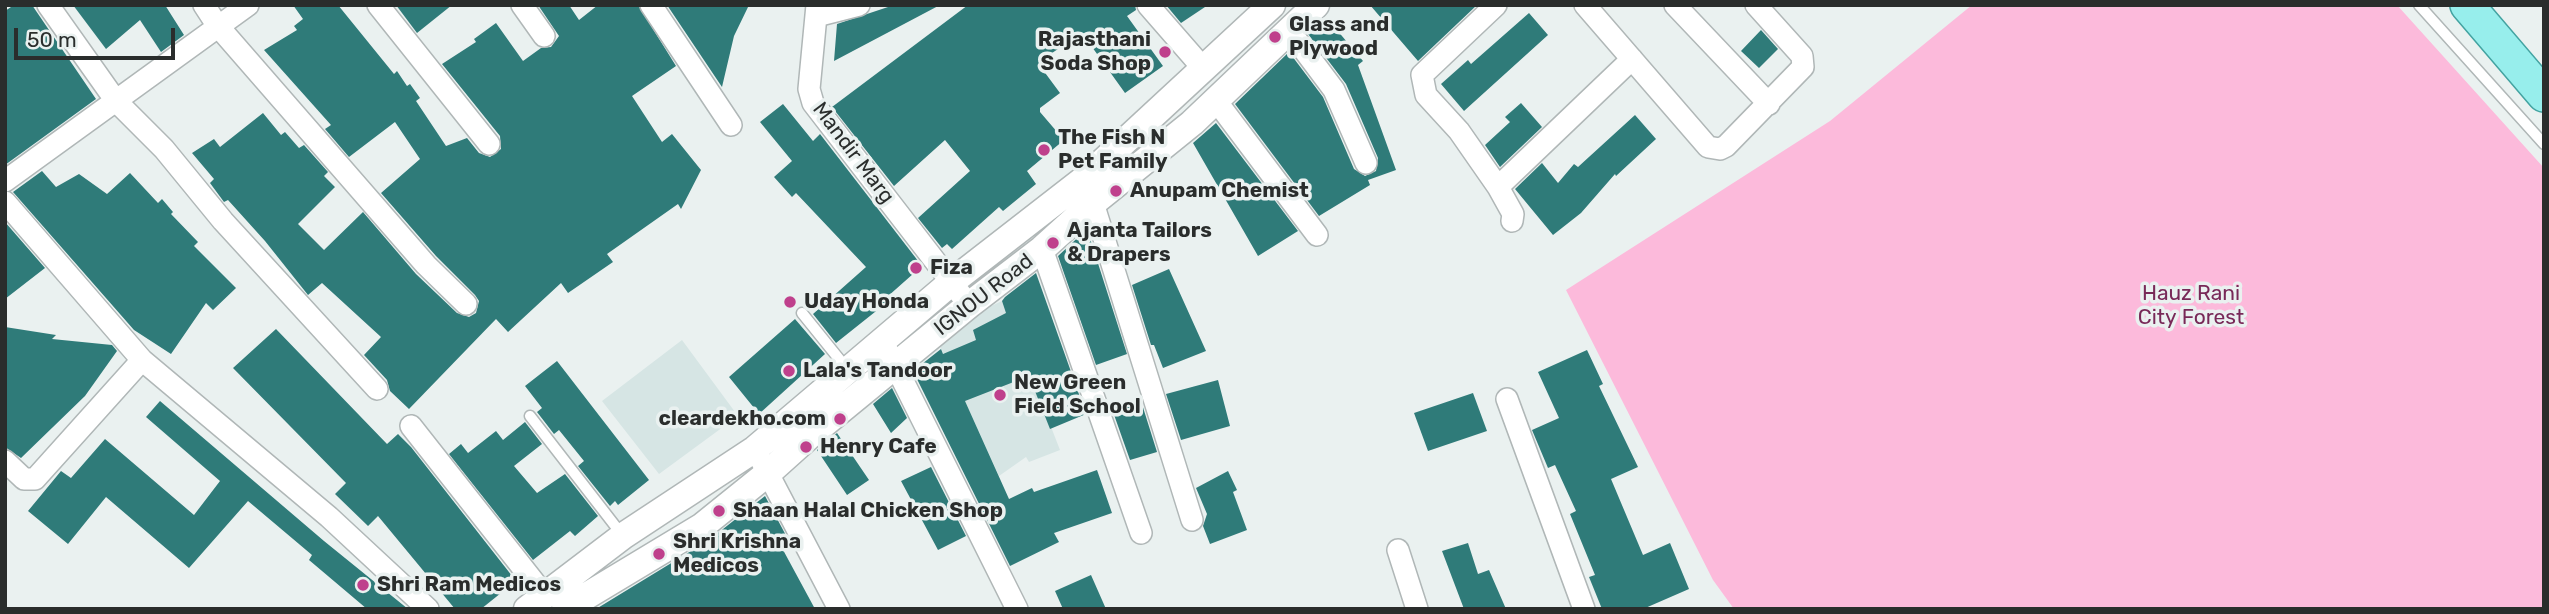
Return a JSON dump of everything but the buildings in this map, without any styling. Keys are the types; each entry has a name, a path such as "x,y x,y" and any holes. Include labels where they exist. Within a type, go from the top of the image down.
{"main road":[{"path":"2471,10 2544,84"},
{"path":"2471,10 2544,95"}],"street":[{"path":"48,5 116,101 164,149 223,221 377,389"},
{"path":"204,5 217,25 426,265 466,304"},
{"path":"5,181 248,5"},
{"path":"378,5 489,144"},
{"path":"522,5 544,36"},
{"path":"651,5 731,125"},
{"path":"817,11 859,5"},
{"path":"1148,5 1202,67"},
{"name":"IGNOU Road","path":"556,605 690,534 768,474 890,353 953,281 1083,180 1272,5"},
{"name":"IGNOU Road","path":"556,605 623,536 755,449 848,370 890,353 969,305 1042,249 1093,203 1217,102 1316,5"},
{"path":"1496,5 1422,75 1426,95 1459,131 1498,187 1513,214 1512,221"},
{"path":"1585,5 1708,147 1720,149 1802,71 1803,61 1756,5"},
{"path":"1675,5 1769,104"},
{"name":"Mandir Marg","path":"817,11 809,89 813,103 969,305"},
{"path":"1289,30 1334,90 1366,163"},
{"path":"1498,187 1632,59"},
{"path":"1217,102 1317,235"},
{"path":"5,202 142,360 329,517 428,609"},
{"path":"1093,203 1192,520"},
{"path":"1042,249 1141,533"},
{"path":"890,353 1017,609"},
{"path":"5,461 24,479 35,479 142,360"},
{"path":"1507,399 1584,609"},
{"path":"411,426 556,605"},
{"path":"755,449 839,609"},
{"path":"674,502 690,534"},
{"path":"1398,550 1417,609"}],"lane":[{"path":"2419,5 2544,144"},
{"path":"802,313 848,370"},
{"path":"530,416 623,536"}],"shaded area":[{"name":"New Green Field School","path":"1002,301 1060,450 1029,462 1026,457 999,476 937,340 965,318"},
{"path":"682,340 738,416 659,474 602,401"}],"green space":[{"name":"Hauz Rani City Forest","path":"1972,5 2397,5 2544,168 2544,609 1734,609 1713,580 1566,290 1830,121"}],"place":[{"name":"Glass and Plywood","path":"1275,37"},
{"name":"Rajasthani Soda Shop","path":"1165,52"},
{"name":"The Fish N Pet Family","path":"1044,150"},
{"name":"Anupam Chemist","path":"1116,191"},
{"name":"Ajanta Tailors & Drapers","path":"1053,243"},
{"name":"Fiza","path":"916,268"},
{"name":"Uday Honda","path":"790,302"},
{"name":"Lala's Tandoor","path":"789,371"},
{"name":"New Green Field School","path":"1000,395"},
{"name":"cleardekho.com","path":"840,419"},
{"name":"Henry Cafe","path":"806,447"},
{"name":"Shaan Halal Chicken Shop","path":"719,511"},
{"name":"Shri Krishna Medicos","path":"659,554"},
{"name":"Shri Ram Medicos","path":"363,585"}]}
